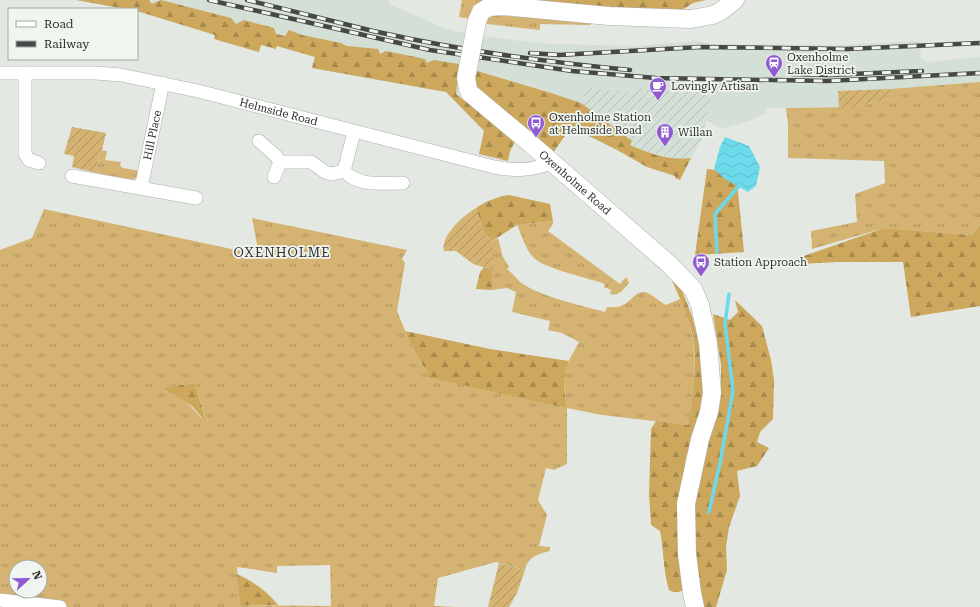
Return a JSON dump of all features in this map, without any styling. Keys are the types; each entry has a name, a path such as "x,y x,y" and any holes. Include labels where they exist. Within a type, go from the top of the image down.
{"main road":[{"name":"Oxenholme Road","path":"695,607 687,554 686,504 700,439 709,412 712,393 708,344 700,305 693,289 677,272 553,162 470,93 466,78 477,21 481,12 489,7 502,6 609,16 691,19 713,15 721,11 735,0"}],"street":[{"name":"Helmside Road","path":"0,73 107,73 163,83 354,132 511,170 535,169 553,162"},
{"path":"25,73 25,154 29,160 39,163"},
{"name":"Hill Place","path":"141,188 163,83"},
{"path":"344,171 354,132"},
{"path":"259,141 276,156 280,162"},
{"path":"280,162 311,162 325,172 332,174 344,171"},
{"path":"274,177 280,162"},
{"path":"344,171 350,177 363,182 403,184"},
{"path":"72,176 196,198"},
{"path":"0,600 60,607"}],"shaded area":[{"path":"76,0 390,0 389,4 444,28 459,32 519,41 554,44 637,46 696,41 710,44 841,45 920,41 921,58 927,62 980,57 980,82 957,84 855,107 767,108 766,113 752,120 721,129 706,120 711,99 634,88 634,93 588,87 572,128 570,127 553,153 482,91 456,94 312,68 315,57 277,46 276,49 261,45 259,52 214,39 215,35 138,11 138,8 120,8"},
{"path":"588,87 634,93 634,88 710,93 711,99 702,138 691,158 683,160 646,152 630,145 581,103"}],"green space":[{"path":"76,0 149,0 152,4 161,0 231,18 236,24 244,20 274,28 276,34 285,36 289,30 302,35 341,43 347,46 378,49 380,54 386,51 425,59 427,63 434,60 459,64 456,94 516,140 510,151 508,161 479,154 484,131 446,92 312,68 315,57 277,46 276,49 261,45 259,52 214,39 215,35 138,11 138,8 120,8"},
{"path":"462,0 475,0 470,19 459,17"},
{"path":"475,0 706,0 693,3 679,12 473,10"},
{"path":"493,15 590,21 591,25 540,24 540,30 487,24 486,20"},
{"path":"477,71 581,103 632,141 630,145 637,148 668,157 684,159 691,158 680,180 675,178 675,176 647,167 571,127 553,153 474,85"},
{"path":"980,82 980,225 972,235 884,228 812,249 811,231 857,222 855,194 885,183 884,161 788,158 788,124 786,108 855,107 890,99 890,89"},
{"path":"890,89 890,99 855,107 839,108 838,91"},
{"path":"72,127 106,133 102,150 100,150 97,173 72,167 74,156 64,154"},
{"path":"100,150 107,151 105,160 121,162 120,166 123,168 140,171 139,176 132,180 97,173"},
{"path":"707,169 736,172 744,252 695,255"},
{"path":"509,195 550,204 553,221 517,225 492,241 484,233 476,208 484,203"},
{"path":"476,208 484,233 492,241 493,270 473,264 456,251 444,251 446,239 454,226"},
{"path":"44,209 259,255 252,218 407,250 402,259 405,263 397,311 411,345 428,374 567,408 567,464 554,470 546,468 538,500 547,515 539,546 550,547 550,551 531,559 525,570 496,562 438,578 434,606 459,607 0,607 0,250 32,238","holes":["195,383 207,423 181,398 161,388","330,565 331,606 240,605 237,567 277,573 277,566"]},
{"path":"553,221 553,224 548,231 620,284 625,278 627,278 629,283 623,290 616,294 610,294 611,290 604,287 605,284 558,270 535,259 527,248 517,225"},
{"path":"980,225 980,306 911,317 903,262 838,262 778,265 884,228 972,235"},
{"path":"498,238 503,257 509,267 507,269 520,282 538,292 561,300 605,312 607,307 615,307 626,304 641,292 650,294 666,305 680,299 691,329 693,345 693,393 688,425 602,415 567,408 563,376 565,368 579,342 562,333 548,330 550,321 512,312 516,292 507,288 492,290 492,241"},
{"path":"492,247 492,290 476,289 480,272 486,265"},
{"path":"672,281 681,288 692,316 699,341 705,389 697,426 686,457 682,485 683,590 679,592 669,590 660,531 651,525 649,494 651,429 656,421 688,425 693,391 695,356 692,333 681,300"},
{"path":"735,300 762,326 771,360 774,380 773,419 760,432 757,442 769,448 757,466 737,471 740,496 729,527 726,547 727,570 716,607 704,607 696,577 693,522 696,478 716,419 721,393 721,365 713,314 730,320 738,312"},
{"path":"405,331 490,349 569,361 564,378 567,408 427,377 428,374 411,345"},
{"path":"195,383 207,424 193,407 179,397 160,388"},
{"path":"499,563 525,570 517,593 509,607 488,607"},
{"path":"237,574 260,587 278,605 240,605"}],"water":[{"path":"725,137 749,146 760,167 756,186 748,192 725,179 714,169 720,147"}],"waterway":[{"path":"717,252 715,214 739,184"},
{"path":"709,512 720,463 733,391 725,324 729,294"}],"railway":[{"path":"209,0 430,50 572,71 656,78 827,81 980,73"},
{"path":"247,0 373,31 469,50 630,70"},
{"path":"530,53 559,55 700,47 847,49 980,43"},
{"path":"792,74 828,75 922,71"}],"place":[{"name":"Oxenholme Lake District","path":"774,78"},
{"name":"Lovingly Artisan","path":"658,101"},
{"name":"Oxenholme Station at Helmside Road","path":"536,138"},
{"name":"Willan","path":"665,147"},
{"name":"Station Approach","path":"701,277"}],"district":[{"name":"OXENHOLME","path":"282,252"}]}
